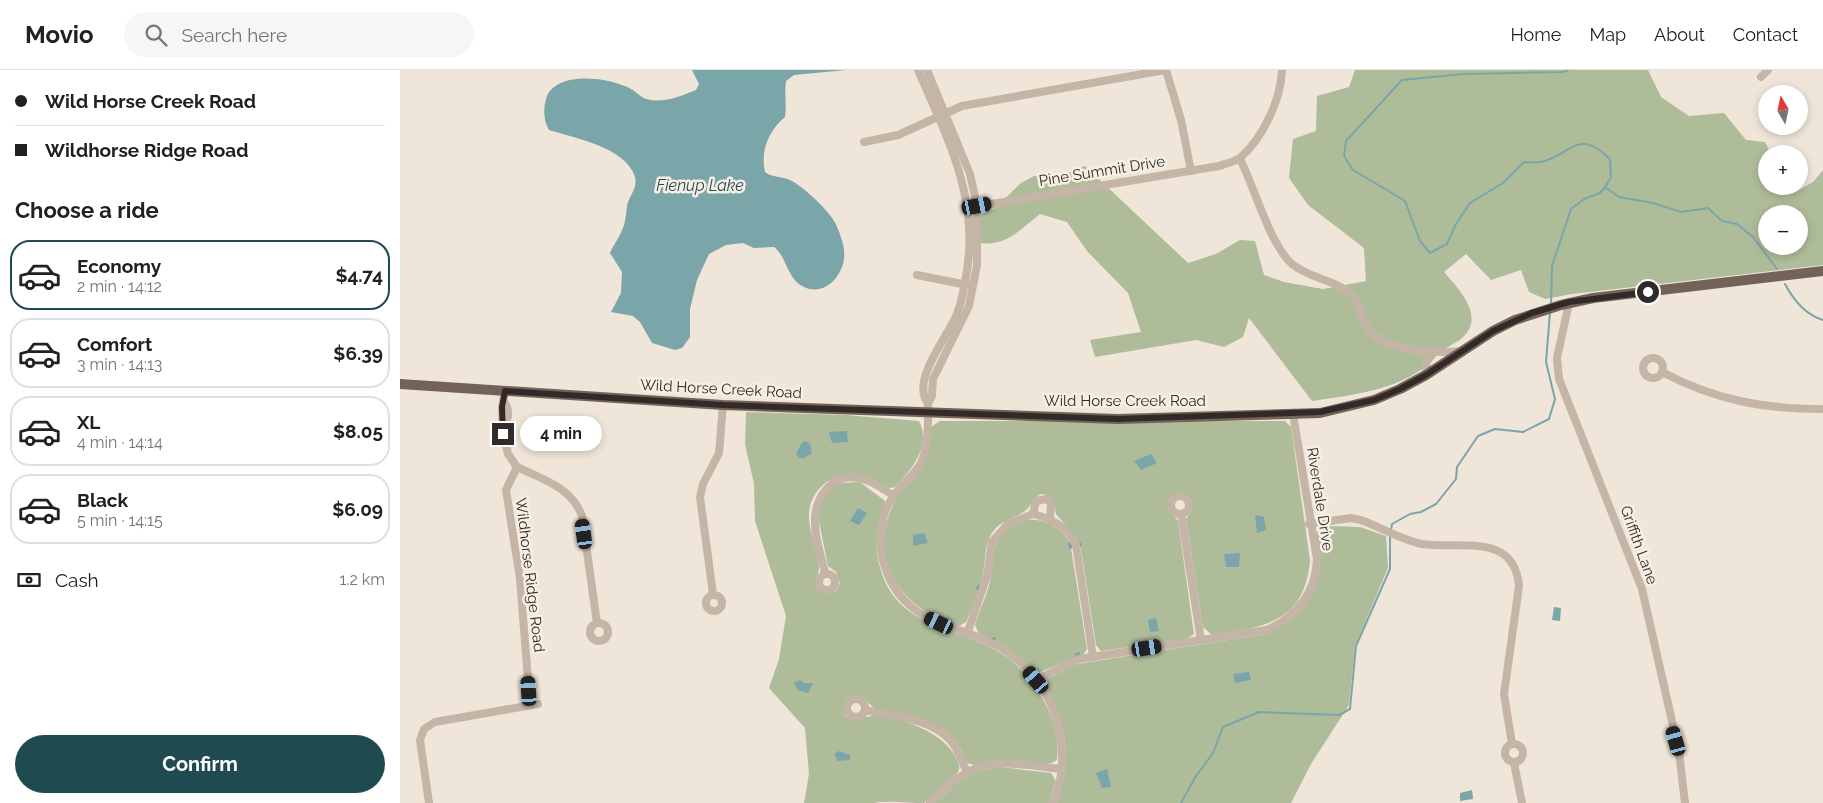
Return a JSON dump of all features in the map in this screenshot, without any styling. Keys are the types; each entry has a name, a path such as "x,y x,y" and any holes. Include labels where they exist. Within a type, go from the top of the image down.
{"main road":[{"name":"Wild Horse Creek Road","path":"400,384 504,396 723,405 928,408 1118,419 1320,412 1374,400 1426,375 1493,331 1532,313 1565,304 1823,271"}],"street":[{"path":"918,70 962,176 967,208 968,250 964,284 957,314 923,381 923,397 928,408"},
{"path":"927,70 947,113 970,174 977,206 978,265 970,306 933,379 932,396 928,408 925,448 921,463 894,496 884,518 880,541 888,577 895,589 912,608 932,620 1001,648 1022,664 1036,680 1052,708 1060,737 1062,769 1053,803"},
{"path":"864,142 898,135 962,106 1166,70 1181,120 1191,171"},
{"path":"1282,70 1281,82 1270,112 1256,141 1240,159 1279,247 1291,263 1314,277 1338,285 1353,296 1367,328 1381,340 1396,346 1414,348 1427,353 1463,350"},
{"path":"1761,77 1768,70"},
{"name":"Pine Summit Drive","path":"967,208 1219,166 1240,159"},
{"path":"917,275 974,286"},
{"name":"Griffith Lane","path":"1565,304 1557,358 1559,379 1642,589 1680,752 1685,803"},
{"path":"1426,375 1427,353"},
{"path":"1662,372 1703,392 1748,405 1794,409 1823,409"},
{"path":"504,396 508,407 508,420 504,424 507,450 517,467 559,488 572,497 578,505 582,516 597,623"},
{"path":"713,594 700,497 703,484 719,453 723,405"},
{"name":"Riverdale Drive","path":"1036,680 1080,659 1266,630 1285,621 1294,614 1308,593 1316,575 1317,559 1309,524 1293,414"},
{"name":"Wildhorse Ridge Road","path":"428,803 420,740 424,729 435,722 534,705 520,579 506,490 517,467"},
{"path":"825,573 815,527 816,506 823,492 834,481 850,477 864,479 894,496"},
{"path":"1033,514 1036,501 1046,499 1052,506 1050,519"},
{"path":"967,634 987,576 992,542 1008,524 1033,514 1050,519 1066,530 1076,545 1093,657"},
{"path":"1181,514 1201,640"},
{"path":"1309,524 1351,518 1361,520 1420,544 1488,546 1506,556 1516,570 1518,596 1504,694 1512,744"},
{"path":"865,710 924,724 940,731 953,743 968,772"},
{"path":"1512,744 1520,746 1523,752 1520,760 1514,763 1509,762 1504,755 1505,749 1512,744"},
{"path":"930,803 951,782 968,772 984,766 1009,763 1062,769"},
{"path":"1514,763 1522,803"}],"green space":[{"path":"1355,70 1648,70 1661,97 1689,116 1724,113 1746,140 1765,142 1766,145 1758,145 1758,195 1808,195 1808,185 1823,170 1823,265 1572,294 1545,299 1529,292 1521,270 1491,280 1466,254 1444,272 1469,307 1471,323 1463,338 1441,351 1428,365 1401,381 1372,391 1312,401 1249,318 1243,337 1224,347 1196,340 1095,357 1090,340 1141,332 1128,293 1087,251 1067,222 1040,214 1016,233 1001,241 982,243 971,241 964,222 995,208 1021,183 1034,176 1055,178 1085,166 1188,263 1216,254 1240,240 1255,241 1264,275 1284,282 1323,289 1366,281 1364,248 1308,205 1289,178 1293,139 1316,131 1317,96 1349,87"},
{"path":"746,412 845,415 919,421 923,439 918,457 895,487 885,487 861,475 846,474 829,481 816,493 809,510 809,519 819,565 816,587 825,593 830,593 836,591 840,583 836,572 828,566 817,512 828,489 842,483 860,482 885,501 877,539 877,552 884,579 896,599 911,613 930,623 992,648 1011,660 1022,670 1039,692 1052,718 1057,739 1057,760 1046,764 1008,760 974,765 967,763 961,749 937,726 874,708 862,697 855,695 845,703 845,716 852,719 870,716 885,717 897,719 921,728 942,741 950,749 958,763 958,772 924,803 804,803 809,774 805,728 769,688 779,659 786,616 755,521 754,484 745,444"},
{"path":"940,421 1285,421 1291,427 1310,560 1306,581 1300,597 1291,609 1279,618 1249,629 1212,635 1203,627 1186,519 1192,510 1192,501 1185,494 1174,494 1168,502 1168,509 1178,521 1194,634 1187,639 1101,651 1096,645 1081,549 1073,534 1056,514 1053,500 1048,496 1040,494 1024,512 1001,524 992,533 987,545 982,579 966,622 959,626 941,620 925,611 898,586 889,570 885,553 884,535 889,515 896,499 915,477 923,457 931,427"},
{"path":"1025,520 1039,520 1051,524 1070,542 1087,649 1084,654 1038,673 1025,662 979,634 975,625 989,587 996,544 1005,531"},
{"path":"1327,526 1360,527 1386,536 1388,568 1355,646 1349,705 1311,764 1291,803 1057,803 1064,766 1065,739 1049,692 1047,679 1077,664 1266,634 1272,631 1299,612 1308,600 1314,579 1316,534 1319,529"},
{"path":"1000,767 1051,773 1056,781 1049,803 935,803 960,780 979,771"}],"water":[{"name":"Fienup Lake","path":"692,70 846,70 794,75 786,81 785,117 770,135 764,156 765,172 787,179 800,186 829,213 836,224 841,238 844,259 842,267 833,282 819,289 811,289 802,286 793,278 782,256 774,247 754,248 743,243 726,245 709,254 697,280 690,309 690,337 682,348 675,350 652,343 640,322 633,316 611,312 621,293 622,272 610,253 623,229 628,202 636,181 630,167 621,158 598,145 549,130 544,109 547,96 553,88 562,82 574,79 611,82 622,85 645,98 653,100 672,99 696,90 699,84"},
{"path":"847,431 848,442 832,443 829,432"},
{"path":"806,441 810,444 812,453 804,458 799,458 796,454 802,442"},
{"path":"1151,454 1157,463 1141,470 1134,461"},
{"path":"858,508 867,513 859,525 850,521"},
{"path":"1255,515 1264,517 1266,530 1257,533"},
{"path":"924,533 928,543 913,546 913,535"},
{"path":"1240,553 1239,567 1226,567 1224,554"},
{"path":"1554,607 1561,608 1560,621 1552,620"},
{"path":"1156,618 1159,631 1150,632 1148,620"},
{"path":"1249,672 1251,680 1235,683 1233,674"},
{"path":"800,680 804,683 813,683 808,693 798,690 794,683"},
{"path":"839,751 850,755 850,760 838,761 834,754"},
{"path":"1107,769 1111,787 1102,788 1096,773"},
{"path":"1472,790 1473,799 1460,801 1460,793"}],"waterway":[{"path":"1551,305 1552,266 1571,209 1584,199 1600,193 1611,177 1610,159 1599,149 1581,144 1551,159 1538,162 1524,162 1503,183 1470,203 1456,224 1447,244 1430,253 1420,241 1405,201 1353,170 1344,156 1346,141 1402,80 1464,74 1563,72 1568,70"},
{"path":"1605,187 1619,197 1653,203 1681,212 1708,208 1722,221 1737,224 1753,237 1777,269"},
{"path":"1785,284 1801,306 1817,318 1823,320"},
{"path":"1391,530 1392,524 1410,514 1421,512 1436,504 1456,479 1457,467 1478,436 1495,429 1523,432 1549,419 1555,399 1546,362 1550,312"},
{"path":"1181,803 1196,776 1213,753 1223,727 1259,712 1339,715 1350,709 1356,646 1390,569 1390,535"},
{"path":"1071,543 1072,547 1070,548 1069,544 1071,543"},
{"path":"1078,543 1080,543 1081,545 1079,546 1078,543"},
{"path":"978,586 980,586 979,589 977,589 978,586"},
{"path":"993,638 995,639 992,639 993,638"},
{"path":"1079,653 1079,656 1076,657 1076,654 1079,653"},
{"path":"1032,666 1034,668 1032,670 1030,667 1032,666"}],"route":[{"path":"503,434 502,407 505,391 723,405 1118,419 1320,412 1347,408 1374,400 1400,389 1426,375 1493,331 1532,313 1569,302 1648,292"}]}
